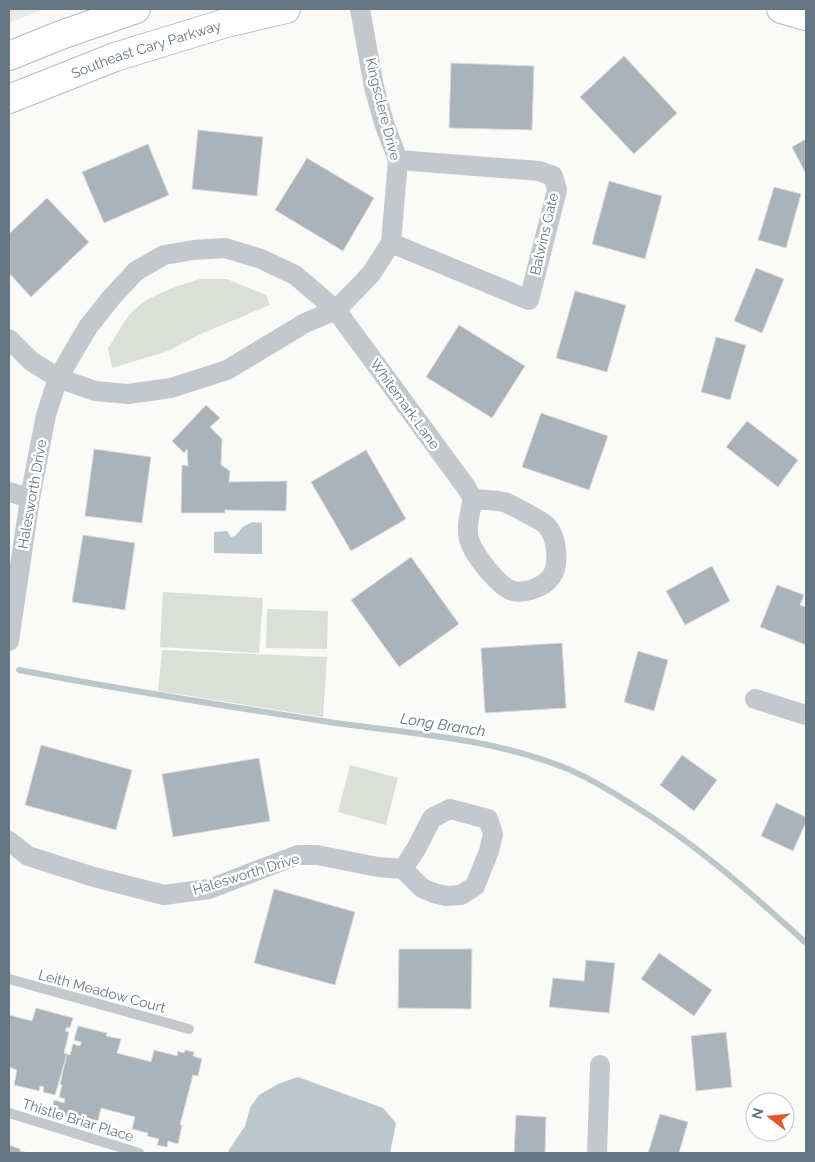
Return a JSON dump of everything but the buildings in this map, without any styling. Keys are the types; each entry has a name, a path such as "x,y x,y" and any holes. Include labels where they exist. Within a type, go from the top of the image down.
{"main road":[{"path":"9,56 61,35 136,9"},
{"name":"Southeast Cary Parkway","path":"9,99 115,57 226,23 286,9"},
{"path":"781,9 806,16"}],"street":[{"name":"Kingsclere Drive","path":"9,339 31,360 58,378 95,391 128,394 171,388 227,370 305,323 336,310 371,274 391,243 398,160 384,124 374,87 360,9"},
{"name":"Balwins Gate","path":"391,243 529,300 557,190 553,176 539,171 398,160"},
{"path":"58,378 88,327 111,298 136,271 164,256 193,250 226,248 261,259 295,275 336,310"},
{"name":"Whitemark Lane","path":"336,310 473,499"},
{"name":"Halesworth Drive","path":"9,641 30,498 46,415 58,378"},
{"path":"9,492 30,498"},
{"path":"473,499 504,502 547,525 554,540 557,556 552,577 542,585 526,592 510,590 493,576 474,552 468,537 467,524 473,499"},
{"path":"755,699 806,714"},
{"path":"450,809 488,819 493,834 489,851 475,886 461,895 446,896 422,888 403,869 432,818 450,809"},
{"name":"Halesworth Drive","path":"9,841 28,856 94,877 164,895 209,888 298,855 317,855 378,867 403,869"},
{"path":"598,1153 600,1065"}],"lane":[{"name":"Leith Meadow Court","path":"9,979 188,1029"},
{"name":"Thistle Briar Place","path":"9,1113 140,1153"}],"shaded area":[{"path":"9,9 44,9 9,23"},
{"path":"200,279 227,279 266,295 270,305 203,333 168,351 112,368 108,348 131,313 154,296"},
{"path":"252,522 262,523 262,554 214,553 214,532 227,531 231,537 235,536 243,527"},
{"path":"163,592 263,598 259,653 160,647"},
{"path":"267,609 328,611 327,649 266,648"},
{"path":"162,650 327,657 323,717 158,691"},
{"path":"350,765 398,778 386,825 338,812"},
{"path":"298,1077 383,1108 396,1123 390,1153 227,1153 245,1126 250,1108 259,1095 278,1084"}],"waterway":[{"name":"Long Branch","path":"19,670 251,710 450,738 479,743 538,758 591,780 652,817 698,850 806,943"}]}
